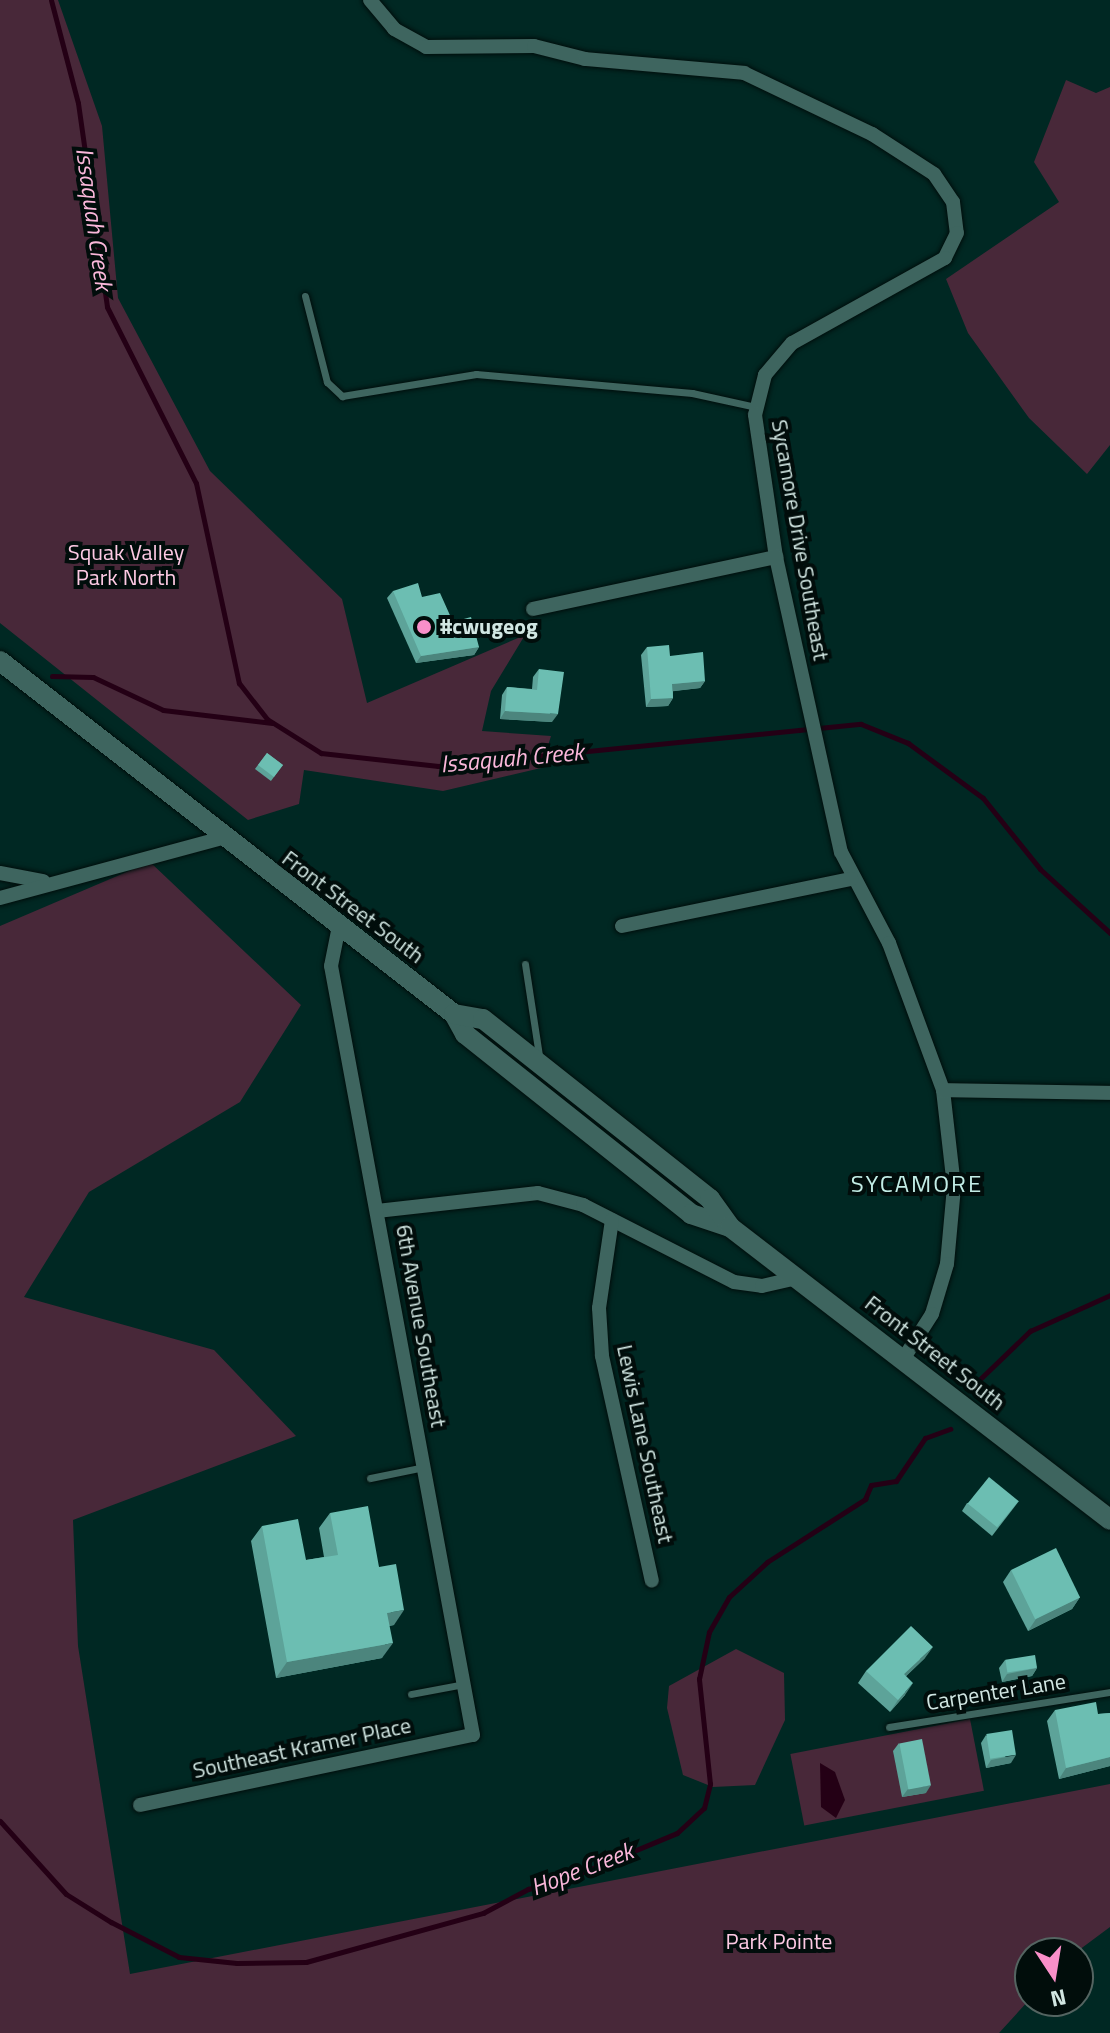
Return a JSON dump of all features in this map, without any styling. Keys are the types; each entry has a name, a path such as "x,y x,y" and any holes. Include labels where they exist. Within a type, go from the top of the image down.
{"main road":[{"name":"Front Street South","path":"0,661 223,838 454,1014 465,1034 691,1214 730,1227"},
{"name":"Front Street South","path":"454,1014 483,1019 710,1199 730,1227 904,1358 1110,1520"},
{"path":"581,1127 596,1109"}],"street":[{"name":"Sycamore Drive Southeast","path":"370,0 394,29 426,47 534,46 585,59 744,73 819,103 934,174 957,219 945,258 792,343 765,375 756,407 776,557 818,753 851,879 889,943 943,1090 954,1187 947,1264 932,1314 904,1358"},
{"path":"533,609 776,557"},
{"path":"0,898 46,882 223,838"},
{"path":"0,873 46,882"},
{"path":"622,926 851,879"},
{"name":"6th Avenue Southeast","path":"339,926 331,966 473,1735"},
{"path":"943,1090 1110,1093"},
{"path":"377,1211 538,1193 612,1220 734,1282 762,1286 797,1278"},
{"name":"Lewis Lane Southeast","path":"612,1220 599,1308 602,1356 652,1581"},
{"name":"Southeast Kramer Place","path":"140,1805 473,1735"}],"lane":[{"path":"305,296 327,382 342,396 476,374 678,391 756,407"},
{"path":"525,964 540,1065"},
{"path":"370,1478 424,1467"},
{"path":"411,1694 464,1684"},
{"name":"Carpenter Lane","path":"889,1727 1110,1692"}],"green space":[{"name":"Squak Valley Park North","path":"0,0 58,0 102,126 118,298 210,471 342,599 367,703 525,635 491,691 482,731 551,736 541,768 443,791 304,770 299,804 248,820 0,623"},
{"path":"1066,80 1096,93 1110,87 1110,445 1087,474 1029,418 968,333 946,279 1059,202 1034,162"},
{"name":"Park Pointe","path":"150,862 301,1005 240,1102 89,1192 24,1297 214,1350 296,1436 73,1520 78,1646 130,1974 1110,1784 1110,1927 1094,1939 1014,1937 1014,2017 999,2033 0,2033 0,926"},
{"path":"736,1649 784,1673 785,1720 755,1785 713,1787 683,1775 667,1708 669,1686"},
{"path":"970,1719 984,1791 804,1826 790,1754"}],"shaded area":[{"path":"820,1763 835,1772 845,1800 836,1818 821,1807"}],"building":[{"name":"#cwugeog","path":"418,583 422,597 440,593 453,622 471,617 479,647 421,656 393,591"},
{"path":"669,645 670,656 703,652 705,681 672,684 673,698 651,699 647,647"},
{"name":"#cwugeog","path":"539,669 564,672 558,714 505,711 507,687 537,690"},
{"path":"267,753 283,765 274,777 258,765"},
{"path":"989,1477 1019,1501 997,1527 968,1503"},
{"path":"368,1506 379,1567 396,1564 404,1610 387,1613 393,1643 287,1662 262,1526 298,1519 306,1560 338,1555 330,1513"},
{"path":"1056,1548 1080,1597 1035,1619 1011,1570"},
{"path":"911,1626 933,1647 904,1674 913,1683 898,1700 866,1671"},
{"path":"1035,1655 1037,1668 1007,1673 1005,1660"},
{"path":"1096,1702 1098,1714 1110,1713 1110,1757 1066,1768 1055,1710"},
{"path":"1012,1730 1016,1755 990,1759 986,1734"},
{"path":"922,1739 931,1785 908,1790 899,1743"}],"waterway":[{"name":"Issaquah Creek","path":"51,0 78,103 107,307 196,483 239,683 267,719 321,753 438,766 861,724 908,743 983,798 1040,869 1110,933"},
{"path":"52,676 93,677 163,710 272,723"},
{"name":"Hope Creek","path":"979,1380 1030,1331 1110,1295"},
{"name":"Hope Creek","path":"0,1821 66,1894 111,1922 179,1957 237,1963 306,1962 483,1913 528,1889 564,1880 677,1833 704,1808 710,1784 699,1679 709,1632 729,1597 767,1562 865,1499 871,1485 896,1481 925,1438 950,1429"}],"place":[{"name":"#cwugeog","path":"424,627"}],"district":[{"name":"SYCAMORE","path":"917,1184"}]}
